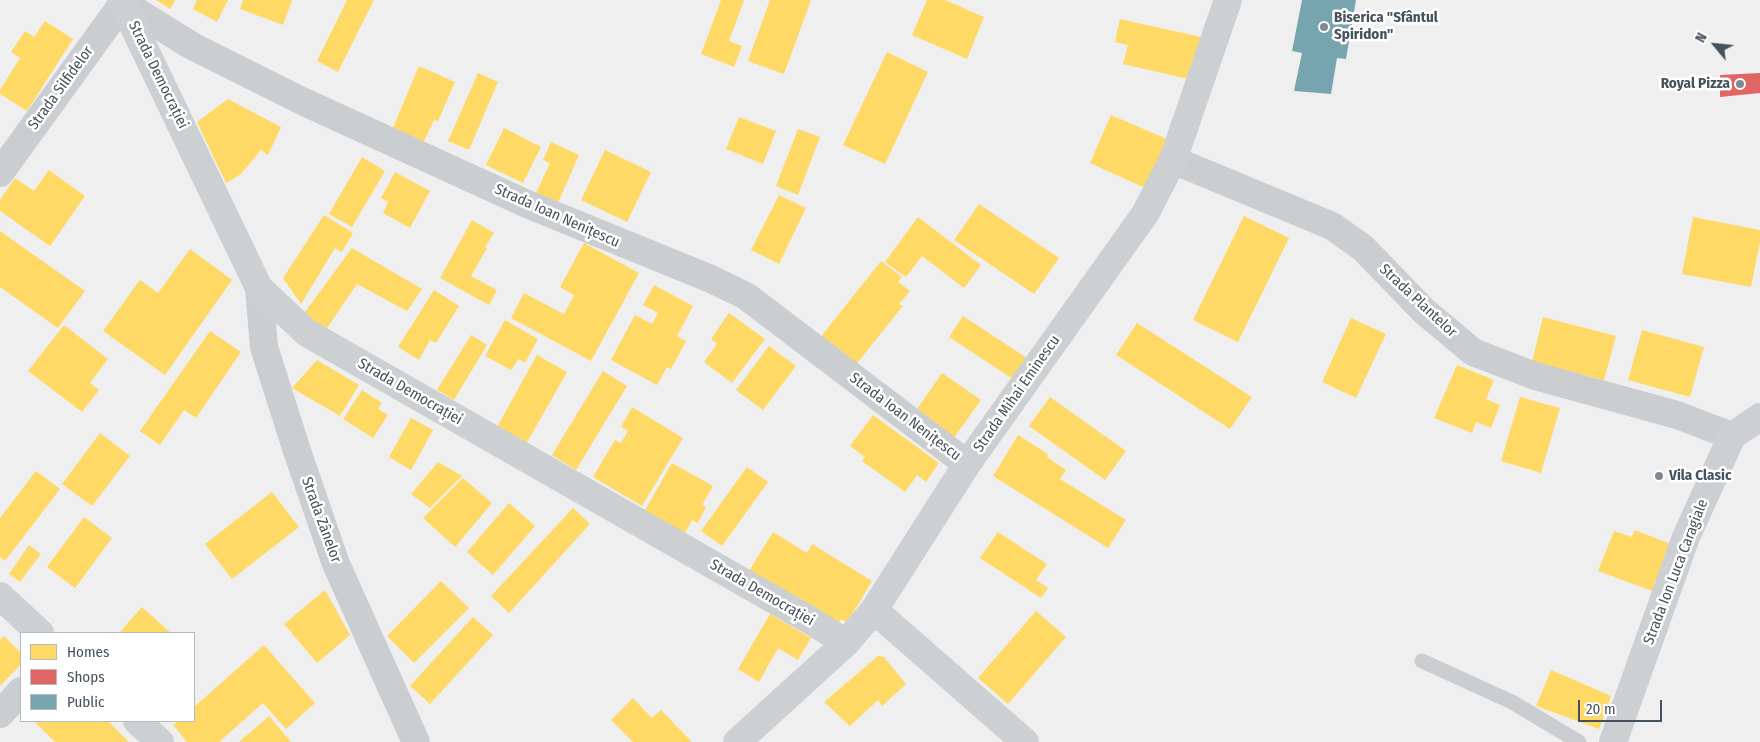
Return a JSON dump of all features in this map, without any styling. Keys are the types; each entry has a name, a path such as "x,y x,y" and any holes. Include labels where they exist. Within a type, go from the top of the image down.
{"street":[{"name":"Strada Mihai Eminescu","path":"737,742 846,643 874,610 968,464 1145,214 1173,160 1228,0"},
{"name":"Strada Silfidelor","path":"0,173 122,2"},
{"name":"Strada Democrației","path":"122,2 260,288 307,332 806,618 846,643"},
{"name":"Strada Ioan Nenițescu","path":"122,2 192,46 302,101 527,204 712,278 746,296 968,464"},
{"name":"Strada Plantelor","path":"1173,160 1332,226 1362,248 1424,311 1473,352 1535,376 1677,415 1732,436"},
{"name":"Strada Zânelor","path":"260,288 264,346 296,451 336,564 416,742"},
{"path":"1732,436 1760,417"},
{"name":"Strada Ion Luca Caragiale","path":"1613,742 1686,537 1732,436"},
{"path":"0,596 39,632"},
{"path":"874,610 1025,742"},
{"path":"0,714 20,692"},
{"path":"137,722 160,742"}],"lane":[{"path":"1422,661 1512,702 1579,742"}],"building: Homes":[{"path":"156,0 175,0 170,9"},
{"path":"197,0 228,0 217,22 193,9"},
{"path":"243,0 292,0 283,25 240,9"},
{"path":"347,0 374,0 338,72 317,61"},
{"path":"721,0 744,0 729,41 742,46 734,67 701,54"},
{"path":"770,0 811,0 784,74 748,61"},
{"path":"927,0 945,0 984,17 967,59 912,35"},
{"path":"1120,19 1201,37 1192,80 1123,64 1128,45 1115,42"},
{"path":"45,21 73,39 27,111 0,94 0,90 20,58 11,52 25,31 34,37"},
{"path":"887,52 928,72 885,164 843,145"},
{"path":"419,66 455,82 438,121 434,120 423,143 392,130"},
{"path":"478,73 498,82 469,150 448,141"},
{"path":"228,99 281,127 268,155 261,150 241,174 226,183 197,122"},
{"path":"1111,115 1167,139 1145,188 1090,163"},
{"path":"739,117 776,131 763,164 726,149"},
{"path":"504,128 541,147 523,183 486,165"},
{"path":"798,129 820,137 798,195 776,186"},
{"path":"551,142 579,155 558,203 536,193 550,163 543,160"},
{"path":"605,150 651,172 627,222 581,200"},
{"path":"362,157 385,171 352,227 329,214"},
{"path":"49,170 85,196 50,246 0,211 0,200 15,178 34,191"},
{"path":"395,172 430,191 410,228 383,213 388,202 381,198"},
{"path":"779,195 806,208 779,264 751,250"},
{"path":"979,204 1059,258 1034,294 954,240"},
{"path":"324,215 353,233 342,252 335,248 301,304 283,278"},
{"path":"1244,216 1289,238 1238,342 1193,320"},
{"path":"918,217 981,265 964,288 922,256 906,277 885,262"},
{"path":"1693,217 1760,230 1760,242 1751,287 1682,274"},
{"path":"472,220 494,233 471,276 497,290 489,305 440,278"},
{"path":"0,231 85,291 58,328 0,287"},
{"path":"584,243 639,273 591,361 511,318 524,293 564,314 574,295 560,287"},
{"path":"352,248 422,289 407,311 357,284 325,331 305,312"},
{"path":"190,249 232,280 165,375 103,331 140,280 158,293"},
{"path":"881,261 902,277 898,282 910,291 899,304 903,306 854,367 819,339"},
{"path":"654,285 693,306 677,336 686,341 671,369 667,367 657,385 611,360 635,315 652,324 658,313 643,305"},
{"path":"434,290 459,306 436,343 430,340 419,360 398,347"},
{"path":"729,313 765,339 732,383 704,362 717,344 711,339"},
{"path":"963,316 1027,358 1013,379 949,337"},
{"path":"1543,317 1616,336 1604,380 1532,362"},
{"path":"1351,318 1386,334 1356,398 1322,382"},
{"path":"505,320 538,339 525,363 519,359 511,370 485,356"},
{"path":"1137,323 1252,397 1230,429 1116,355"},
{"path":"64,325 108,359 90,383 99,390 82,412 28,371"},
{"path":"1642,330 1704,347 1690,397 1628,380"},
{"path":"210,331 241,352 196,418 184,410 160,445 140,431"},
{"path":"471,335 487,345 454,400 437,390"},
{"path":"769,346 796,366 763,410 736,390"},
{"path":"537,355 567,372 526,444 497,427"},
{"path":"317,360 359,385 340,416 292,388"},
{"path":"1457,365 1494,380 1486,399 1500,405 1491,428 1476,422 1472,433 1434,418"},
{"path":"603,371 627,386 576,470 552,455"},
{"path":"942,373 981,400 953,439 915,412"},
{"path":"362,390 382,403 378,409 388,415 373,438 343,419"},
{"path":"1050,397 1126,451 1105,480 1029,426"},
{"path":"1520,397 1560,408 1541,473 1501,461"},
{"path":"632,407 683,438 642,506 593,477 615,440 621,443 628,431 621,427"},
{"path":"873,415 939,463 926,482 917,475 905,492 862,461 865,457 850,446"},
{"path":"411,418 433,430 411,470 389,457"},
{"path":"100,433 130,456 92,506 62,484"},
{"path":"1018,435 1048,454 1047,457 1066,470 1060,479 1126,520 1108,548 993,476"},
{"path":"438,462 462,476 430,508 411,494"},
{"path":"672,463 713,486 702,505 706,507 698,523 692,520 684,535 644,512"},
{"path":"747,467 768,482 722,546 701,531"},
{"path":"36,471 60,489 5,561 0,557 0,518"},
{"path":"463,478 492,503 455,547 423,518"},
{"path":"272,492 299,527 232,579 205,544"},
{"path":"509,503 535,526 493,575 467,552"},
{"path":"573,508 590,524 509,613 491,596"},
{"path":"84,517 112,538 75,588 47,567"},
{"path":"1635,530 1673,545 1655,592 1598,571 1614,531 1632,537"},
{"path":"773,532 807,553 812,544 872,581 847,623 841,619 837,625 749,571"},
{"path":"998,532 1047,564 1036,580 1048,588 1041,598 980,558"},
{"path":"29,545 41,554 20,582 9,574"},
{"path":"441,581 469,608 414,663 387,636"},
{"path":"325,590 350,635 317,663 284,624"},
{"path":"142,607 170,632 120,632"},
{"path":"1036,611 1066,637 1008,704 978,678"},
{"path":"770,614 811,638 798,660 778,648 759,682 738,669"},
{"path":"473,617 493,635 430,704 410,686"},
{"path":"4,636 20,652 20,665 0,686 0,640"},
{"path":"264,645 315,703 286,729 263,703 219,742 187,742 173,725 177,722 195,722 195,706"},
{"path":"878,656 884,657 906,684 882,706 878,700 850,726 824,702"},
{"path":"1551,670 1611,696 1599,729 1536,706"},
{"path":"633,698 652,718 661,710 692,742 633,742 611,720"},
{"path":"269,716 291,742 239,742"},
{"path":"35,722 109,722 129,742 55,742"}],"building: Shops":[{"name":"Royal Pizza","path":"1760,73 1760,93 1720,97 1720,75"}],"building: Public":[{"name":"Biserica \"Sfântul Spiridon\"","path":"1302,0 1356,0 1346,59 1337,58 1331,94 1294,91 1302,53 1292,51"}],"place":[{"name":"Biserica \"Sfântul Spiridon\"","path":"1324,27"},
{"name":"Royal Pizza","path":"1740,84"},
{"name":"Vila Clasic","path":"1659,476"}]}
